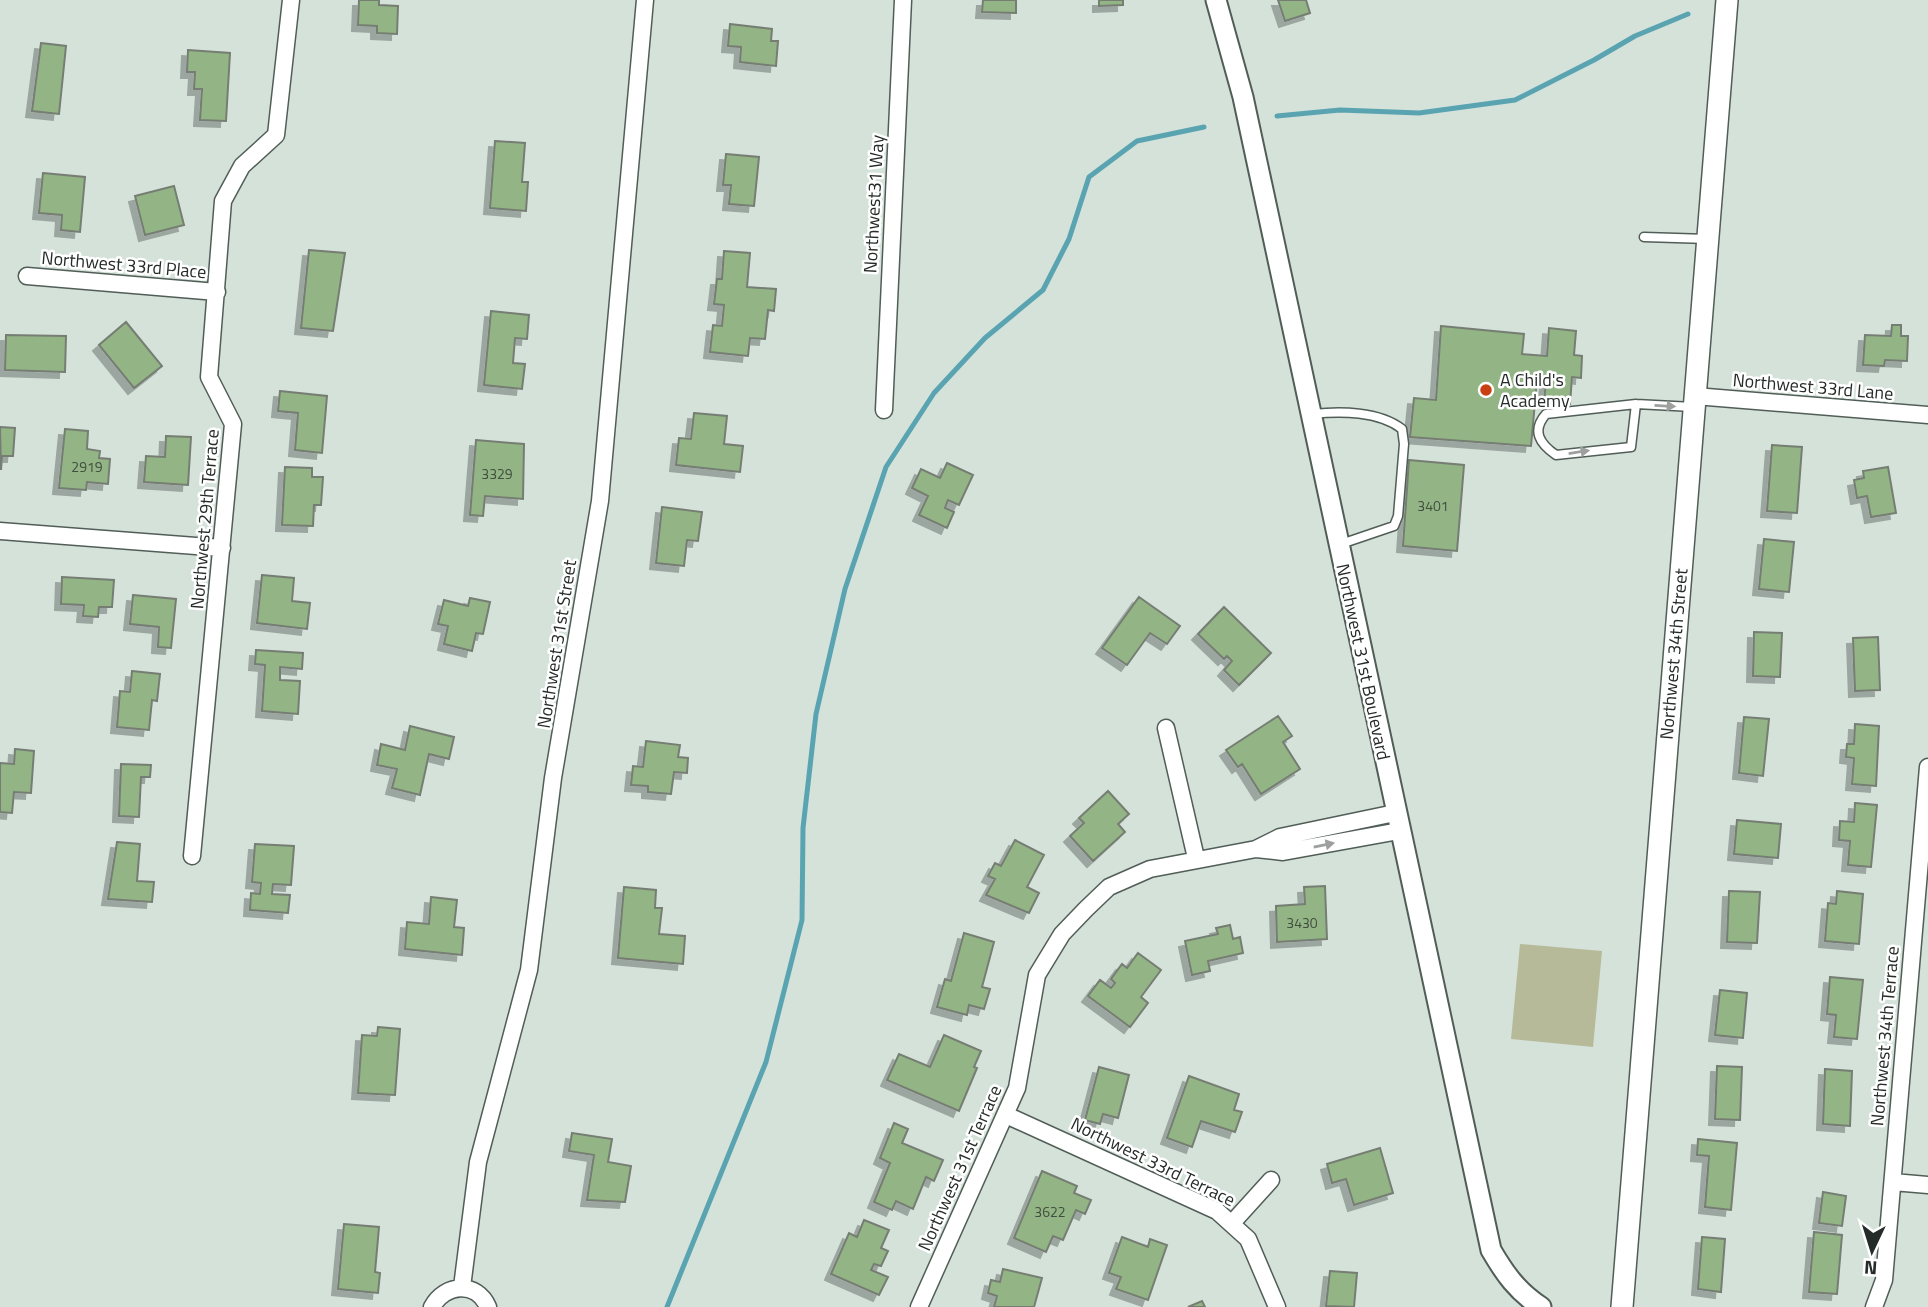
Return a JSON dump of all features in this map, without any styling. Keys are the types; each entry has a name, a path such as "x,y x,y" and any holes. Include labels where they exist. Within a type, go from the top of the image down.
{"main road":[{"name":"Northwest 34th Street","path":"1622,1307 1727,0"}],"street":[{"name":"Northwest 29th Terrace","path":"192,856 233,424 209,377 223,201 242,166 276,135 291,0"},
{"name":"Northwest 31st Street","path":"462,1287 478,1162 529,970 554,778 600,501 645,0"},
{"name":"Northwest31 Way","path":"884,410 903,0"},
{"name":"Northwest 31st Boulevard","path":"1216,0 1243,97 1491,1250 1506,1276 1523,1295 1541,1307"},
{"name":"Northwest 33rd Place","path":"27,276 216,292"},
{"name":"Northwest 33rd Lane","path":"1695,402 1928,415"},
{"path":"0,531 222,548"},
{"path":"1166,728 1196,858"},
{"name":"Northwest 34th Terrace","path":"1874,1307 1884,1280 1921,913 1928,767"},
{"name":"Northwest 31st Terrace","path":"919,1307 1017,1088 1037,975 1062,934 1109,887 1150,869 1196,858 1256,849 1280,837 1397,822"},
{"name":"Northwest 33rd Terrace","path":"1006,1115 1217,1210 1233,1222 1248,1239 1259,1258 1277,1307"},
{"path":"1233,1222 1271,1180"},
{"path":"1893,1182 1928,1185"},
{"path":"432,1307 444,1292 462,1287 480,1295 488,1307"}],"lane":[{"path":"1644,237 1708,239"},
{"path":"1636,404 1631,447 1556,456 1544,447 1538,436 1539,422 1546,414 1636,404 1695,402"},
{"path":"1311,414 1354,414 1395,423 1402,429 1401,480 1394,526 1338,545"}],"green space":[{"path":"1520,944 1602,951 1593,1047 1511,1039"}],"building":[{"path":"359,0 379,0 379,5 398,6 397,34 377,33 377,26 358,25"},
{"path":"983,0 1016,0 1016,13 982,12"},
{"path":"1099,0 1123,0 1123,5 1099,6"},
{"path":"1278,0 1306,0 1310,13 1285,21"},
{"path":"730,24 772,29 771,41 778,41 776,66 740,62 741,47 728,46"},
{"path":"41,43 66,46 59,114 32,111"},
{"path":"188,50 230,53 226,121 200,120 202,89 194,89 195,72 187,72"},
{"path":"495,141 525,143 522,182 528,182 526,211 490,208"},
{"path":"726,154 759,157 754,206 729,204 731,185 723,185"},
{"path":"43,173 85,177 80,232 61,230 62,215 39,213"},
{"path":"174,186 184,225 145,235 135,196"},
{"path":"309,250 345,253 333,331 301,328"},
{"path":"724,251 750,253 747,287 776,289 774,311 768,310 765,339 750,338 748,356 710,352 713,325 722,326 724,305 714,304 717,279 722,279"},
{"path":"491,311 529,315 527,339 515,338 513,363 525,364 522,389 484,385"},
{"path":"126,322 162,366 134,388 99,345"},
{"path":"1892,325 1901,325 1901,336 1908,336 1907,361 1885,360 1884,366 1863,365 1865,335 1891,336"},
{"name":"A Child's Academy","path":"1441,326 1524,334 1522,354 1547,356 1549,328 1576,331 1574,355 1582,356 1581,378 1572,377 1570,404 1544,402 1546,381 1537,380 1531,446 1410,437 1414,398 1436,400"},
{"path":"6,335 66,336 65,372 5,370"},
{"path":"280,391 327,396 322,453 295,450 298,413 278,411"},
{"path":"694,413 727,416 724,444 743,446 740,472 676,465 679,438 691,439"},
{"path":"0,427 15,428 13,456 2,456 1,470"},
{"path":"65,429 88,431 87,449 100,451 99,458 110,459 108,484 87,482 86,490 59,488"},
{"path":"166,436 191,437 188,485 144,482 146,456 165,457"},
{"path":"476,440 524,444 523,499 485,496 483,516 470,515"},
{"path":"1772,445 1802,447 1797,513 1767,511"},
{"path":"1409,460 1464,465 1457,551 1403,546"},
{"path":"947,463 973,475 959,505 948,500 945,508 954,512 947,528 919,515 928,496 912,488 921,469 940,478"},
{"path":"285,467 312,468 312,477 323,477 321,505 314,505 313,526 282,525"},
{"path":"1888,467 1896,513 1871,517 1867,496 1857,498 1854,480 1864,478 1863,471"},
{"path":"662,507 702,512 698,541 687,540 684,566 656,563"},
{"path":"1764,539 1794,542 1789,592 1759,589"},
{"path":"262,575 294,578 292,601 310,603 307,629 257,623"},
{"path":"62,577 114,580 112,607 99,607 98,617 83,616 84,605 61,604"},
{"path":"133,595 176,599 171,648 158,647 159,627 130,624"},
{"path":"1139,597 1180,626 1167,644 1150,633 1127,665 1102,648"},
{"path":"470,598 490,602 483,634 476,633 472,651 444,644 448,626 438,624 444,600 468,606"},
{"path":"1224,607 1271,653 1239,685 1224,670 1232,661 1227,656 1224,659 1198,634"},
{"path":"1754,632 1782,633 1780,677 1753,676"},
{"path":"1878,637 1880,690 1855,691 1853,638"},
{"path":"256,650 303,653 302,669 280,667 280,680 300,681 298,714 262,711 265,665 255,664"},
{"path":"132,671 160,674 157,701 152,700 149,730 117,727 120,691 130,692"},
{"path":"1278,716 1292,736 1283,742 1300,769 1261,794 1242,764 1238,767 1226,750"},
{"path":"1744,717 1769,719 1763,776 1739,773"},
{"path":"1855,724 1879,726 1876,786 1852,784 1854,758 1846,757 1847,744 1854,744"},
{"path":"410,726 454,737 449,759 429,754 420,795 392,788 397,769 377,765 381,744 405,750"},
{"path":"646,741 680,745 678,757 688,758 687,773 674,772 671,794 648,792 648,786 631,785 633,766 643,767"},
{"path":"15,749 34,751 31,793 14,792 12,813 0,812 0,763 14,764"},
{"path":"121,764 151,765 150,777 141,777 139,817 119,816"},
{"path":"1108,791 1129,814 1118,824 1125,832 1093,861 1070,836 1084,823 1079,818"},
{"path":"1855,803 1877,805 1871,867 1848,865 1850,841 1839,840 1840,821 1854,822"},
{"path":"1737,820 1781,824 1778,858 1734,854"},
{"path":"1015,840 1044,855 1027,887 1039,893 1029,913 986,895 995,879 988,876 995,863 1001,866"},
{"path":"117,842 140,844 137,881 154,882 152,902 108,899"},
{"path":"255,844 294,846 291,885 273,884 272,894 290,895 288,913 250,910 251,893 260,894 261,883 252,882"},
{"path":"1325,886 1327,939 1277,942 1276,906 1305,904 1304,887"},
{"path":"624,887 656,890 655,908 662,908 659,934 685,936 683,964 618,958"},
{"path":"1729,891 1760,892 1757,943 1727,942"},
{"path":"1837,891 1863,894 1859,944 1825,941 1828,903 1836,904"},
{"path":"431,897 457,900 454,927 464,928 462,955 405,949 407,922 429,924"},
{"path":"1230,925 1233,939 1240,937 1243,953 1208,961 1210,971 1192,975 1185,941 1218,934 1216,928"},
{"path":"964,933 994,942 982,987 990,989 984,1009 969,1005 967,1015 937,1007 945,979 951,981"},
{"path":"1138,953 1161,970 1141,997 1148,1003 1130,1027 1088,996 1100,980 1111,988 1115,983 1111,979 1122,964 1127,968"},
{"path":"1830,977 1863,980 1857,1039 1834,1037 1836,1015 1827,1014"},
{"path":"1720,990 1747,993 1743,1038 1715,1035"},
{"path":"378,1027 400,1029 395,1095 358,1093 362,1035 377,1036"},
{"path":"944,1035 981,1051 959,1111 887,1080 899,1054 930,1067"},
{"path":"1717,1066 1742,1067 1740,1120 1715,1119"},
{"path":"1099,1067 1129,1075 1118,1118 1103,1114 1100,1124 1085,1120"},
{"path":"1825,1069 1852,1071 1850,1126 1823,1124"},
{"path":"1189,1076 1239,1094 1234,1110 1242,1112 1235,1132 1201,1121 1192,1147 1167,1138"},
{"path":"894,1123 908,1129 902,1143 943,1160 934,1181 926,1177 913,1209 896,1201 892,1210 874,1202 890,1163 880,1158"},
{"path":"572,1133 612,1139 608,1162 631,1166 625,1202 587,1200 594,1155 569,1151"},
{"path":"1698,1139 1737,1143 1731,1210 1705,1207 1709,1156 1697,1155"},
{"path":"1380,1148 1393,1193 1354,1205 1346,1179 1332,1183 1327,1164"},
{"path":"1042,1171 1077,1186 1074,1193 1091,1200 1085,1214 1076,1210 1063,1240 1053,1236 1046,1252 1014,1238"},
{"path":"1823,1192 1846,1196 1842,1226 1819,1223"},
{"path":"864,1220 889,1230 881,1248 888,1251 881,1266 874,1264 871,1270 888,1277 879,1295 831,1274 849,1233 857,1237"},
{"path":"344,1224 379,1227 375,1272 380,1273 378,1293 338,1289"},
{"path":"1814,1232 1842,1235 1837,1294 1809,1292"},
{"path":"1122,1237 1148,1247 1150,1239 1167,1245 1148,1300 1116,1289 1121,1277 1109,1273"},
{"path":"1702,1237 1725,1239 1721,1292 1698,1289"},
{"path":"1003,1269 1042,1278 1034,1307 994,1307 997,1296 988,1293 991,1280 1000,1282"},
{"path":"1330,1271 1357,1273 1354,1307 1326,1306"},
{"path":"1202,1301 1205,1307 1188,1307"}],"waterway":[{"path":"1277,116 1340,110 1419,113 1515,100 1635,36 1688,14"},
{"path":"667,1307 766,1062 802,920 803,828 816,714 845,589 886,467 934,393 985,338 1043,290 1069,239 1089,177 1137,141 1204,127"}],"place":[{"name":"A Child's Academy","path":"1486,390"}]}
